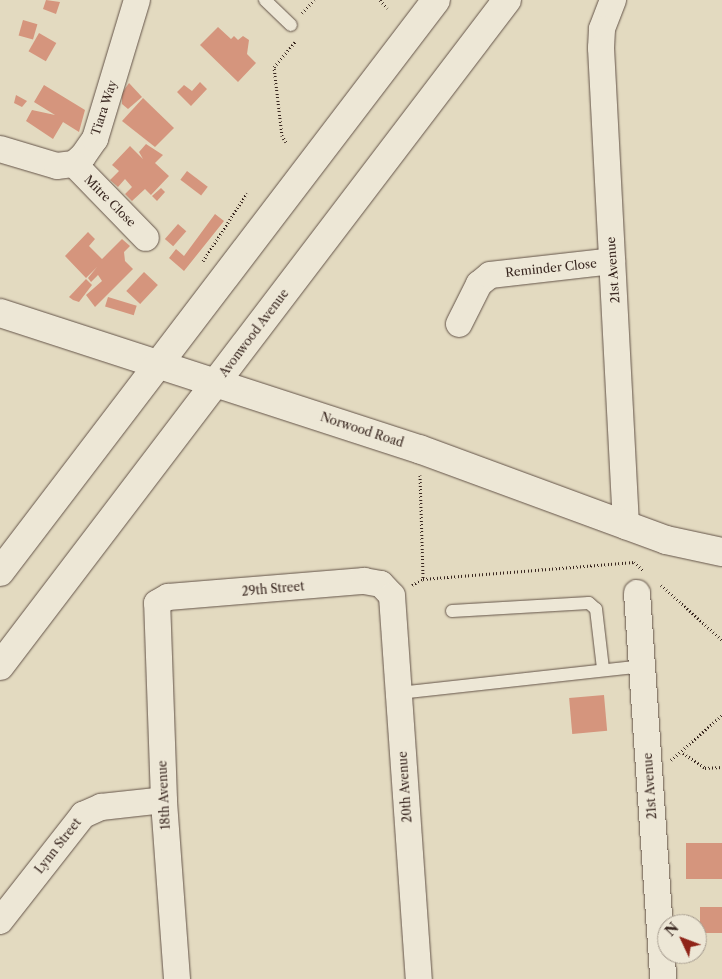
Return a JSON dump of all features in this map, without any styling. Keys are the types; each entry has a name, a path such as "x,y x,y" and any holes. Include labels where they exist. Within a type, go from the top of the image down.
{"main road":[{"path":"0,572 436,0"},
{"name":"Avonwood Avenue","path":"0,666 508,0"},
{"name":"Norwood Road","path":"0,312 159,362 428,452 666,540 722,552"}],"street":[{"name":"Tiara Way","path":"74,164 95,139 137,0"},
{"name":"21st Avenue","path":"610,7 601,48 626,526"},
{"path":"0,149 46,164 74,164"},
{"name":"Mitre Close","path":"74,164 146,238"},
{"name":"Reminder Close","path":"459,324 479,284 490,275 612,262"},
{"name":"29th Street","path":"156,610 157,603 168,597 364,581 381,584 392,596"},
{"name":"21st Avenue","path":"647,582 642,666 662,979"},
{"name":"20th Avenue","path":"392,596 418,979"},
{"name":"18th Avenue","path":"156,610 164,800 177,979"},
{"name":"Lynn Street","path":"0,921 83,815 101,807 164,800"}],"lane":[{"path":"265,0 291,25"},
{"path":"452,611 589,603 596,609 603,669"},
{"path":"399,693 642,666"}],"path":[{"path":"380,0 387,8"},
{"path":"286,142 282,136 274,67 300,35 291,25"},
{"path":"198,269 247,193"},
{"path":"420,473 424,579 634,562 647,582 722,640"},
{"path":"649,773 683,752 722,715"},
{"path":"683,752 706,768 722,767"}],"building":[{"path":"46,0 60,2 56,14 43,9"},
{"path":"23,20 37,24 33,40 19,35"},
{"path":"218,27 231,39 234,36 238,40 243,36 249,40 247,54 256,63 238,82 200,45"},
{"path":"39,33 56,43 46,61 28,51"},
{"path":"200,82 207,89 191,106 177,92 184,85 192,91"},
{"path":"129,83 142,97 128,109 122,104 122,93"},
{"path":"44,85 85,110 79,132 63,122 53,139 26,121 32,110 55,115 34,102"},
{"path":"16,95 27,101 22,107 14,103"},
{"path":"143,98 174,128 155,147 122,121"},
{"path":"146,144 163,155 155,163 169,176 151,195 145,189 132,201 125,194 132,187 125,179 118,187 110,180 119,171 112,165 130,146 143,159 139,152"},
{"path":"187,171 208,187 201,195 180,180"},
{"path":"161,188 165,192 157,201 152,196"},
{"path":"215,214 224,221 184,271 169,258 176,249 184,256"},
{"path":"178,224 186,231 173,246 165,239"},
{"path":"88,232 95,239 89,246 102,259 122,239 130,246 124,252 125,261 133,269 95,307 86,295 102,281 98,275 91,282 88,278 97,267 86,278 65,256"},
{"path":"144,272 158,285 140,304 126,291"},
{"path":"86,279 92,285 79,302 69,297"},
{"path":"108,297 137,306 134,315 105,307"},
{"path":"604,695 607,731 572,734 569,698"},
{"path":"686,843 722,843 722,879 686,879"},
{"path":"700,907 722,907 722,933 707,933 707,914 700,914"}]}
